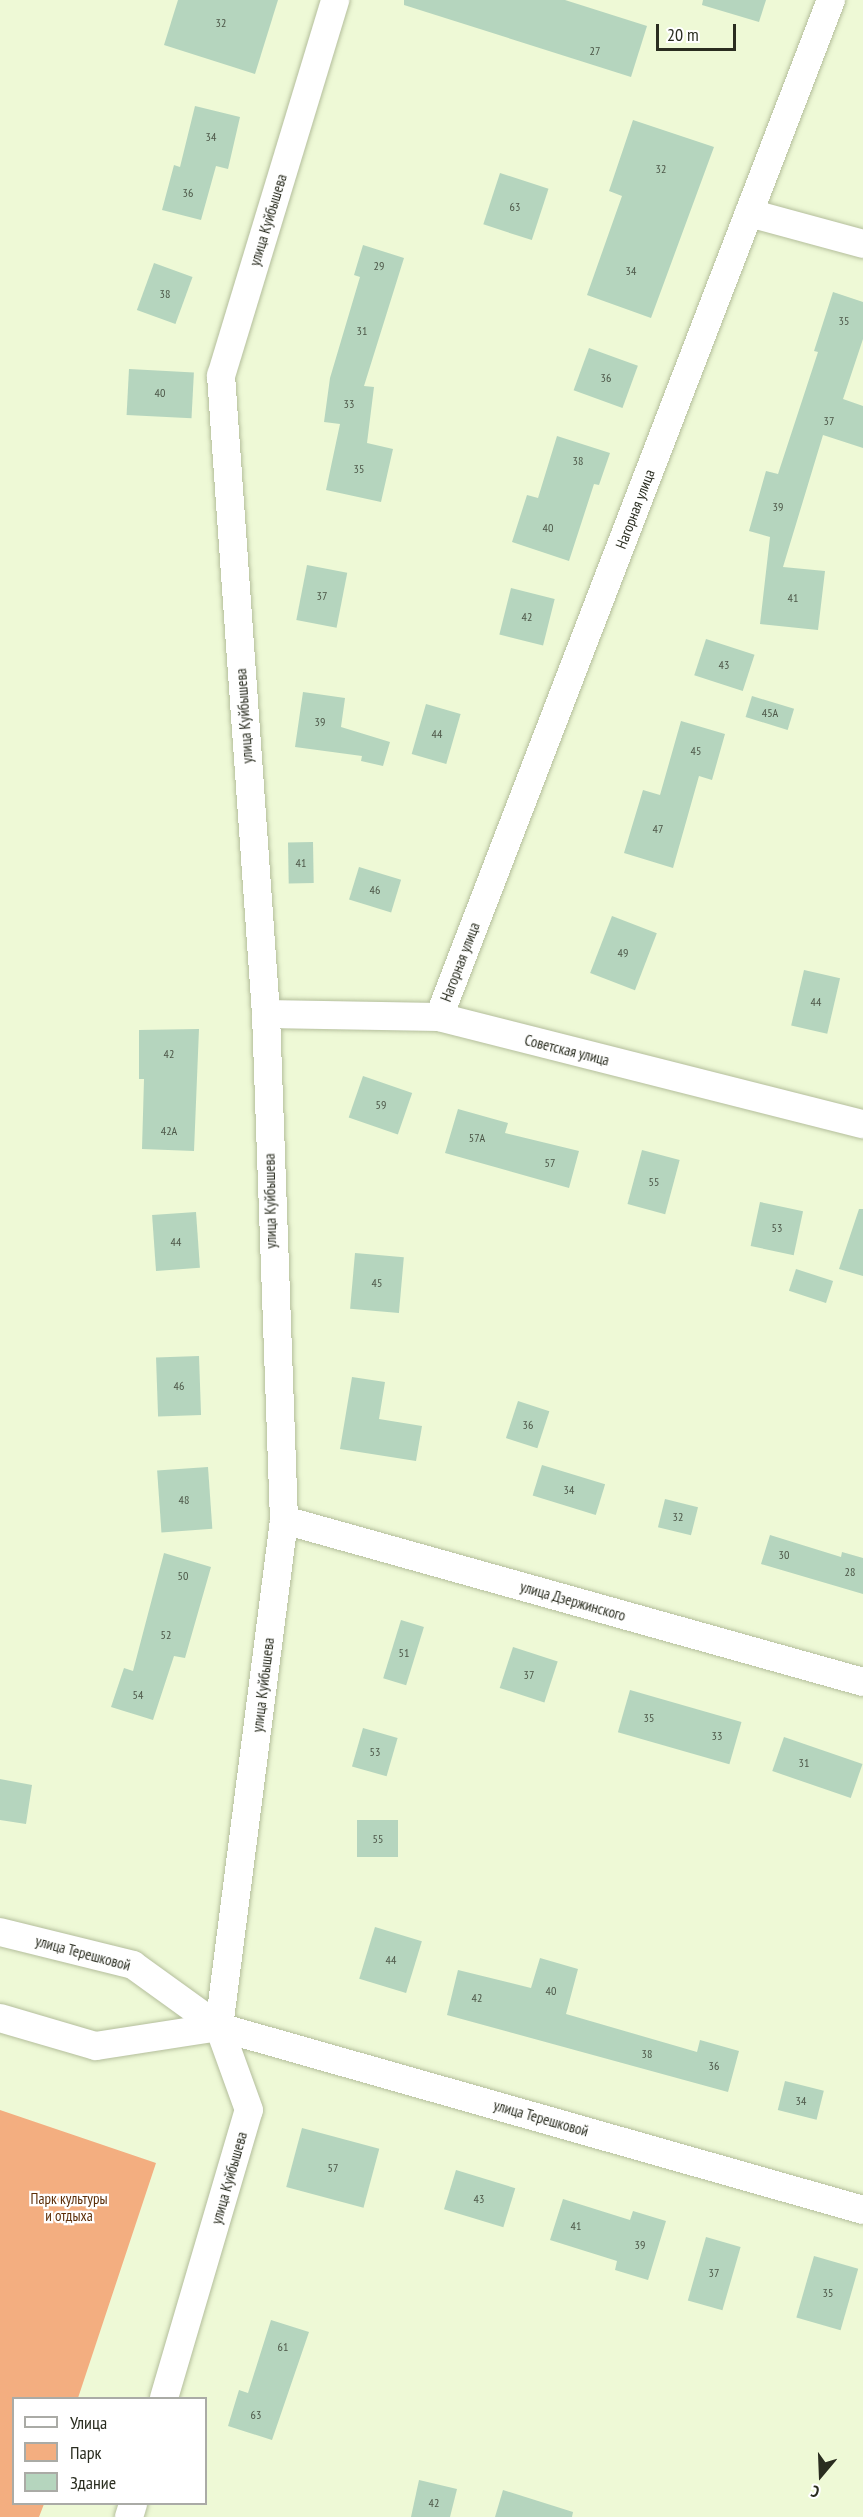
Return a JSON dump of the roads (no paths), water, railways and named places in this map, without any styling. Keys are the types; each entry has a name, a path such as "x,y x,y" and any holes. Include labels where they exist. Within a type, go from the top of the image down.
{"street":[{"name":"улица Куйбышева","path":"164,2397 249,2110 219,2027 284,1520 266,1014 221,376 335,0"},
{"name":"Нагорная улица","path":"439,1017 831,0"},
{"path":"749,213 863,244"},
{"name":"Советская улица","path":"266,1014 439,1017 863,1124"},
{"name":"улица Дзержинского","path":"284,1520 863,1682"},
{"name":"улица Терешковой","path":"0,1932 133,1965 219,2027 863,2210"},
{"name":"улица Терешковой","path":"0,2018 96,2046 219,2027"}],"park label":[{"name":"Парк культуры и отдыха","path":"69,2206"}]}
